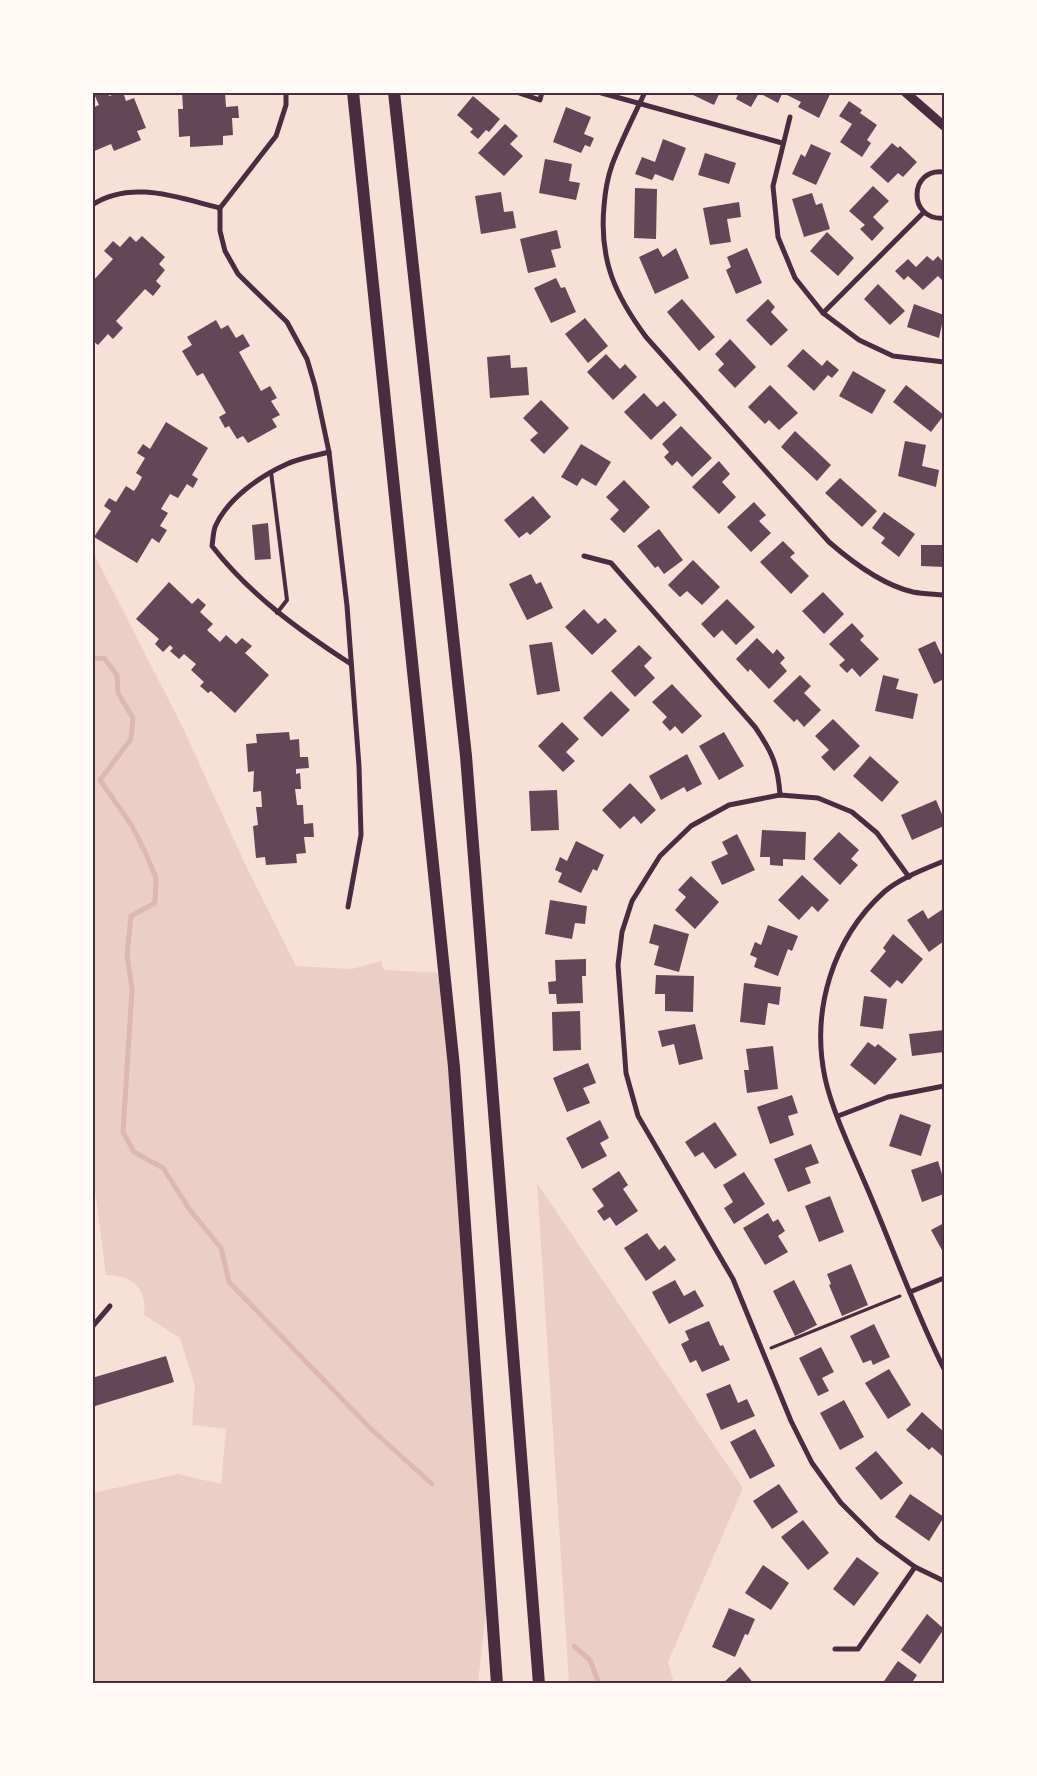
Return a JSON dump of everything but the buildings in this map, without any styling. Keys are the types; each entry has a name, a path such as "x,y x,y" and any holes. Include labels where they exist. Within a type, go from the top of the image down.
{"main road":[{"path":"353,92 454,1067 498,1684"},
{"path":"394,92 466,756 539,1684"}],"street":[{"path":"286,92 286,105 276,136 220,208 220,231 225,251 238,274 288,322 307,359 316,386 329,452 347,606 361,835 348,907"},
{"path":"516,92 540,100 542,92"},
{"path":"598,92 782,143"},
{"path":"644,92 611,166 606,187 604,212 603,234 607,267 627,311 665,359 830,542 850,560 887,581 913,592 944,595"},
{"path":"905,92 944,126"},
{"path":"790,117 782,143 773,186 778,237 795,278 823,313 859,340 892,356 944,362"},
{"path":"944,172 932,173 920,183 917,198 924,212 931,216 944,218"},
{"path":"92,205 109,197 137,191 177,197 220,208"},
{"path":"823,313 924,212"},
{"path":"329,452 289,463 271,471 228,506 214,528 212,546 228,567 278,613 351,664"},
{"path":"584,556 611,563 755,727 773,753 778,772 780,795"},
{"path":"910,877 877,833 852,812 818,798 780,795 729,805 691,826 660,856 632,901 622,932 618,965 626,1073 638,1116 733,1279 790,1421 812,1462 842,1503 878,1540 916,1567 944,1581"},
{"path":"944,861 885,891 863,916 841,948 829,977 820,1012 820,1048 825,1080 910,1292 944,1369"},
{"path":"838,1116 888,1097 944,1086"},
{"path":"910,1292 944,1278"},
{"path":"92,1327 110,1306"},
{"path":"835,1649 858,1649 916,1567"}],"lane":[{"path":"271,471 287,600 278,613"}],"path":[{"path":"762,1352 910,1292"}],"shaded area":[{"path":"92,550 183,728 247,868 296,966 352,969 381,961 384,970 445,973 489,1583 478,1683 93,1683 93,1493 178,1474 221,1484 226,1429 192,1425 195,1386 180,1338 144,1315 143,1297 136,1285 123,1277 106,1275 92,1168"},
{"path":"537,1183 743,1488 668,1662 674,1683 569,1683"}],"waterway":[{"path":"92,659 104,658 117,675 118,693 133,718 131,739 100,780 132,826 156,878 155,903 131,916 127,955 132,989 123,1132 134,1152 163,1168 190,1210 221,1248 229,1282 371,1429 432,1484"},
{"path":"574,1646 590,1660 599,1684"}]}
